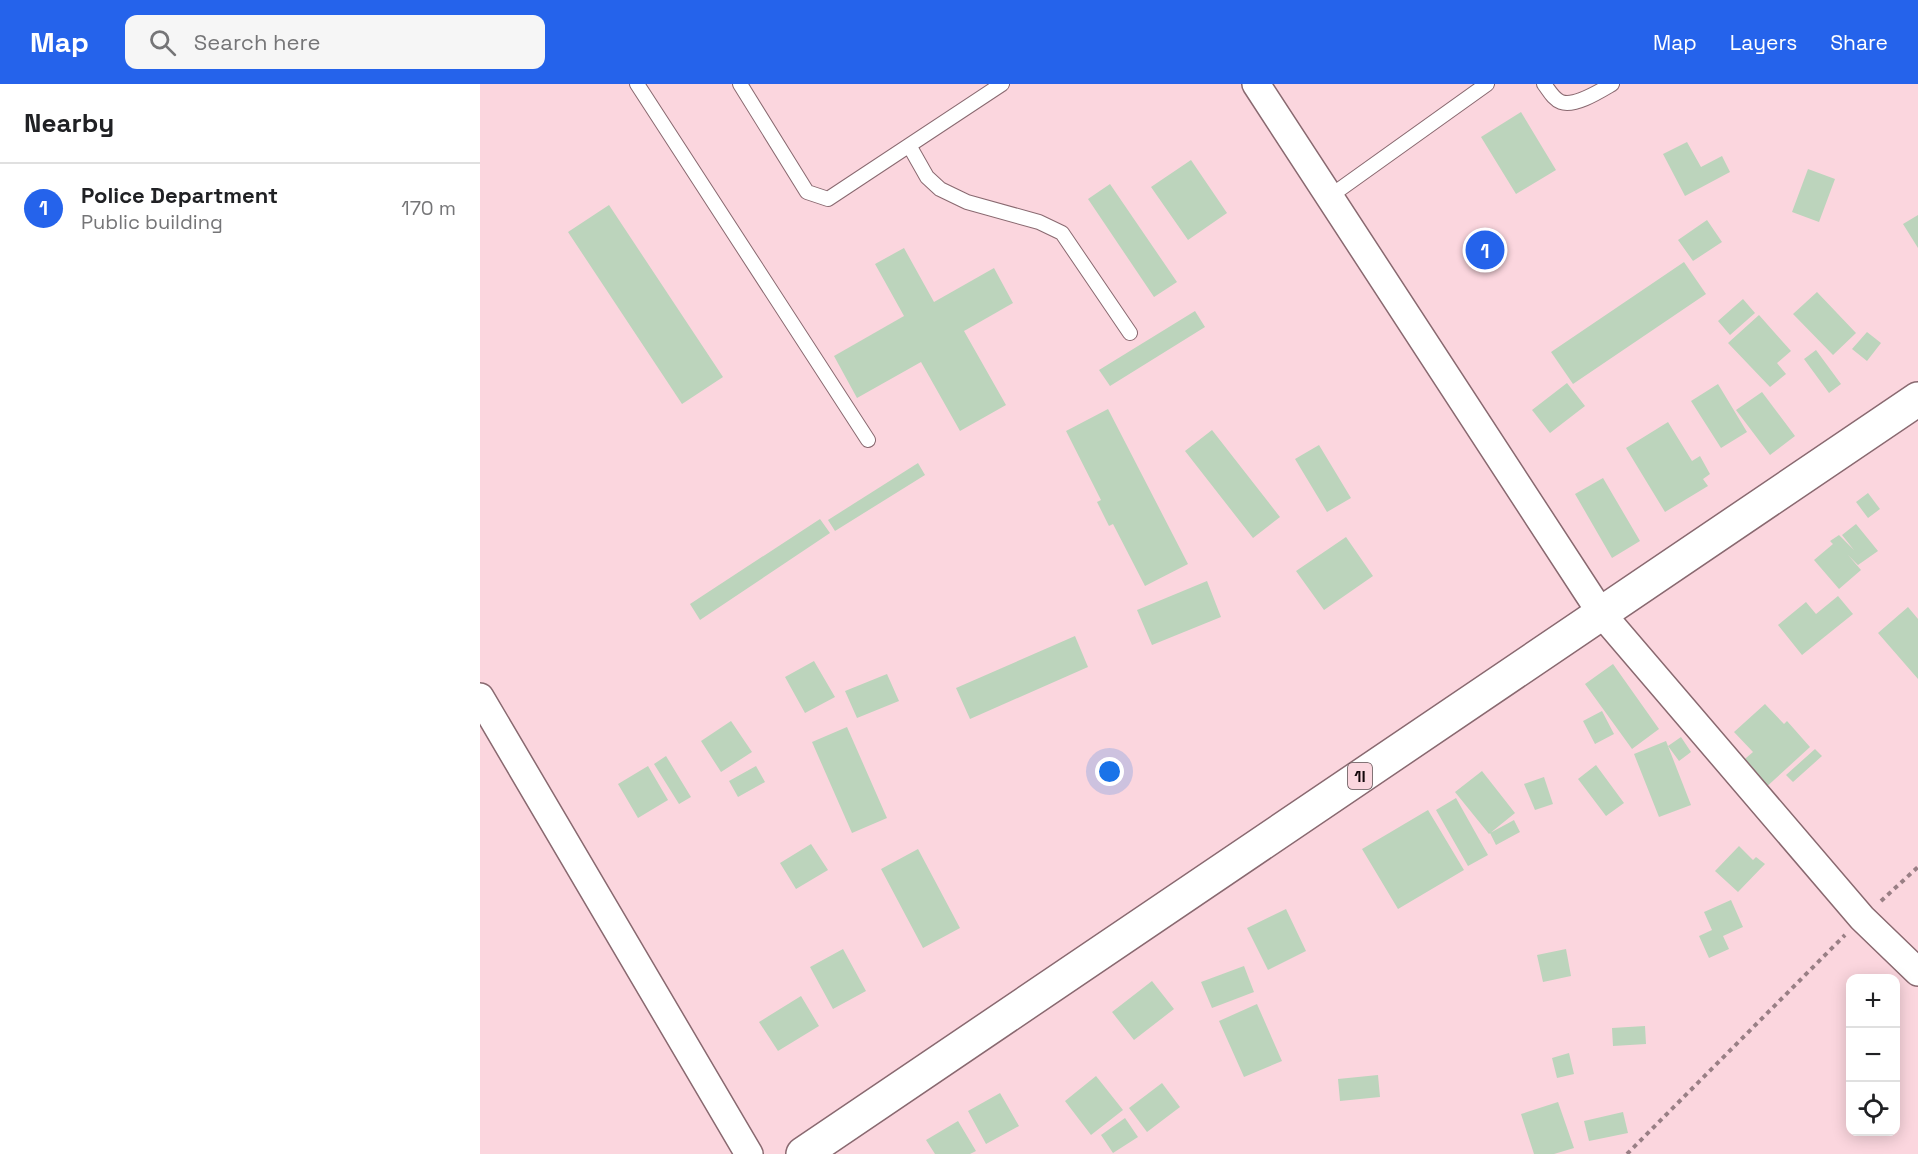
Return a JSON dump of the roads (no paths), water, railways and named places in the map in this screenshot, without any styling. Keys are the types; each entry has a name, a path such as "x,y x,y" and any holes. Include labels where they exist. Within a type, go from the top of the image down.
{"highway":[{"name":"1I","path":"803,1154 1918,399"}],"street":[{"path":"1256,84 1601,613 1862,918 1918,972"},
{"path":"480,697 749,1154"}],"lane":[{"path":"637,84 868,440"},
{"path":"740,84 807,192 828,199 910,147 1002,84"},
{"path":"1329,197 1487,84"},
{"path":"1544,84 1554,98 1562,103 1571,102 1612,84"},
{"path":"910,147 927,177 940,189 967,202 1040,222 1062,233 1130,333"}],"place":[{"name":"Police Department","path":"1485,250"}]}
